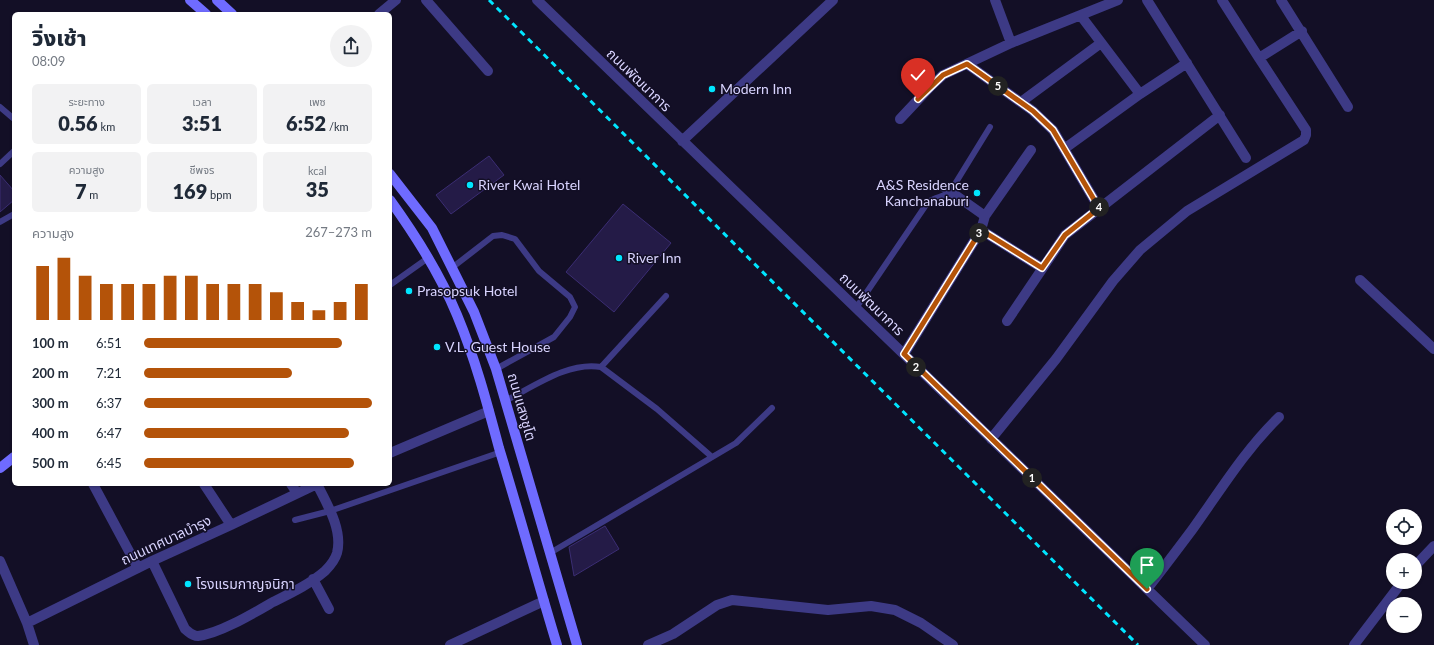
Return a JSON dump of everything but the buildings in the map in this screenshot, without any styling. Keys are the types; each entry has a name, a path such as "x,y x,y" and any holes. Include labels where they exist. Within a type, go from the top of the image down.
{"main road":[{"path":"190,0 204,12"},
{"path":"217,0 230,12"},
{"name":"ถนนแสงชูโต","path":"392,177 432,228 453,267 474,312 496,369 506,401 577,645"},
{"path":"392,203 412,230 438,274 457,315 480,380 557,645"},
{"path":"438,274 453,267"},
{"path":"0,468 12,459"}],"street":[{"path":"381,12 396,0"},
{"path":"426,0 488,71"},
{"name":"ถนนพัฒนาการ","path":"537,0 1205,645"},
{"path":"682,141 833,0"},
{"path":"995,0 1011,43"},
{"path":"900,119 943,75 1011,43 1118,0"},
{"path":"1147,0 1246,158"},
{"path":"991,439 1056,358 1113,281 1140,250 1187,211 1304,140 1306,130 1258,58 1222,0"},
{"path":"1281,0 1302,31 1348,107"},
{"path":"1081,16 1140,94"},
{"path":"1258,58 1302,31"},
{"path":"1021,102 1101,43"},
{"path":"1064,149 1140,94 1187,63"},
{"path":"967,64 1033,111 1053,130 1099,208"},
{"path":"1007,321 1065,235 1220,115"},
{"path":"904,354 981,230 985,216 1032,150"},
{"path":"947,190 985,216"},
{"path":"981,230 1042,268"},
{"path":"1360,280 1434,349"},
{"path":"392,452 489,410"},
{"path":"1147,589 1192,531 1239,462 1263,432 1279,417"},
{"path":"94,486 138,568"},
{"path":"205,486 231,525"},
{"path":"292,486 297,493"},
{"name":"ถนนเทศบาลบำรุง","path":"27,623 152,561 313,486"},
{"path":"152,561 185,628 192,635 197,636 209,633 242,619 302,586 325,571 332,563 336,555 337,533 330,511 318,486"},
{"path":"1422,559 1434,546"},
{"path":"0,561 27,623 34,645"},
{"path":"313,579 329,609"},
{"path":"1354,645 1397,589"},
{"path":"648,645 673,634 717,606 732,600 828,610 871,606 895,610 921,623 953,645"},
{"path":"450,645 544,601"}],"lane":[{"path":"0,106 12,118"},
{"path":"856,308 928,202 934,198 943,197 990,127"},
{"path":"0,164 12,153"},
{"path":"0,222 12,215"},
{"path":"453,267 493,236 502,235 515,239 539,271 573,301 575,307 570,317 554,337 496,369"},
{"path":"392,284 428,258"},
{"path":"601,367 666,296"},
{"path":"506,401 561,372 580,366 601,367 657,409 712,457"},
{"path":"550,553 742,438 772,408"},
{"path":"295,520 330,511 501,452"}],"railway":[{"path":"489,0 1138,645"}],"place":[{"name":"Modern Inn","path":"712,89"},
{"name":"River Kwai Hotel","path":"470,185"},
{"name":"A&S Residence Kanchanaburi","path":"977,193"},
{"name":"River Inn","path":"619,258"},
{"name":"Prasopsuk Hotel","path":"409,291"},
{"name":"V.L. Guest House","path":"437,347"},
{"name":"โรงแรมกาญจนิกา","path":"188,584"}],"route":[{"path":"918,99 943,75 967,64 1033,111 1053,130 1099,208 1065,235 1042,268 981,230 904,354 1147,589"}]}
